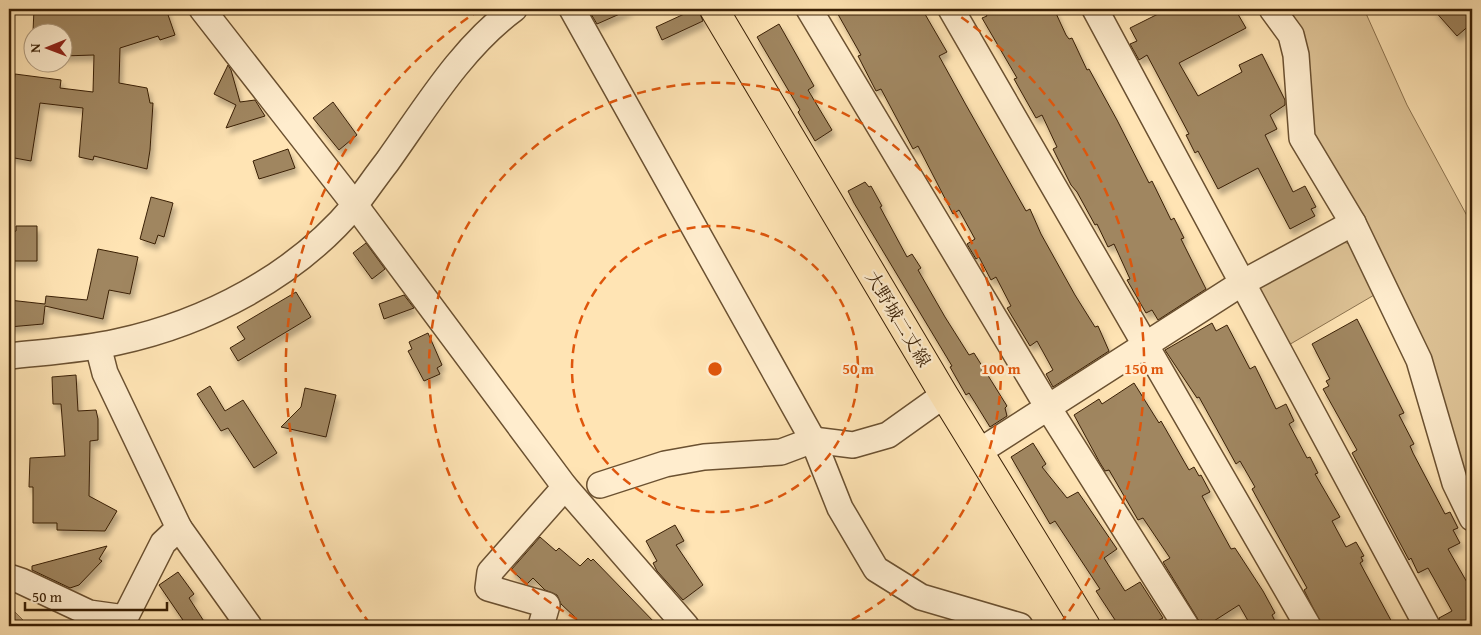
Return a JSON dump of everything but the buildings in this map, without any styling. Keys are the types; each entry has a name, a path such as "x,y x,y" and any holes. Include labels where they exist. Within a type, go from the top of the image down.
{"main road":[{"name":"大野城二丈線","path":"714,9 944,395 1086,626"}],"street":[{"path":"202,9 355,205 565,487 686,626"},
{"path":"9,356 119,342 195,318 241,296 288,266 328,232 355,205 470,49 514,9"},
{"path":"572,9 813,440 840,508 876,569 920,597 1020,626"},
{"path":"809,9 1048,409 1186,626"},
{"path":"951,9 1308,626"},
{"path":"1095,9 1427,626"},
{"path":"1272,9 1291,35 1296,54 1302,138 1353,223 1419,360 1455,483 1472,518"},
{"path":"980,451 1242,283 1353,223"},
{"path":"98,346 105,373 179,528 249,626"},
{"path":"600,485 665,464 704,457 781,452 813,440 853,445 888,434 944,395"},
{"path":"541,626 547,605 488,588 490,572 565,487"},
{"path":"9,577 89,613 124,618 163,543 179,528"}],"shaded area":[{"path":"1281,9 1364,9 1407,105 1472,225 1472,498 1310,137"},
{"path":"1341,241 1358,247 1381,291 1287,346 1254,287"},
{"path":"9,606 29,626 9,626"}]}
